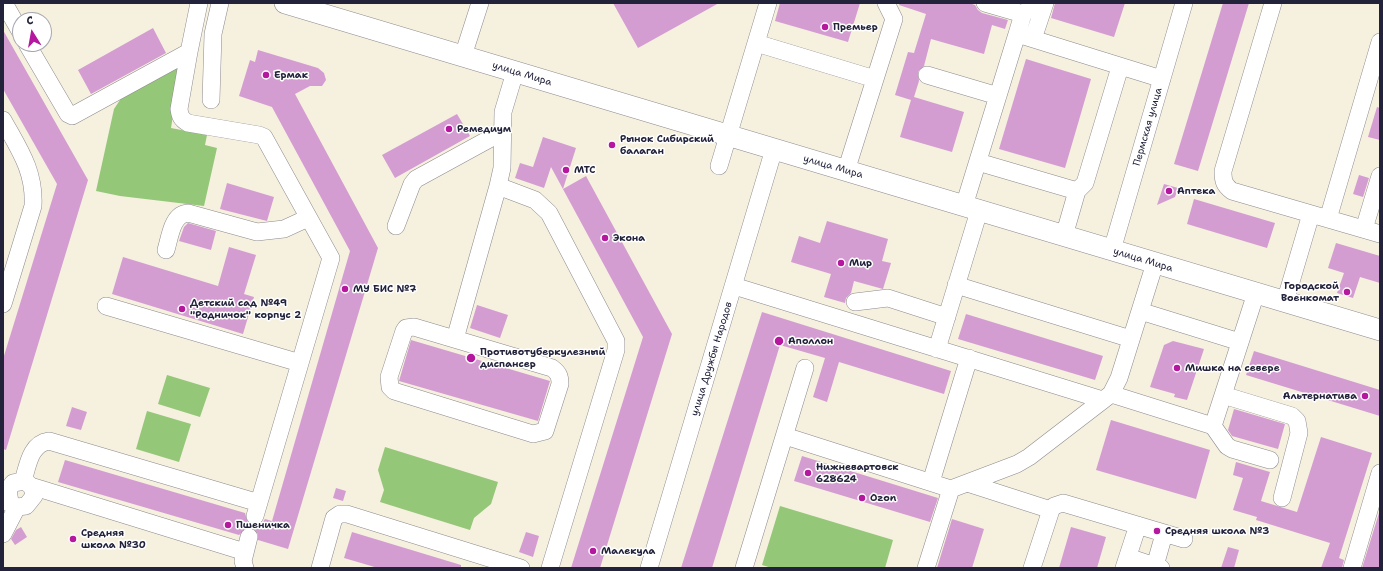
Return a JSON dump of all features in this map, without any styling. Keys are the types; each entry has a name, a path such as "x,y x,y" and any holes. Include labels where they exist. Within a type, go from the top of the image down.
{"main road":[{"name":"улица Мира","path":"285,3 1380,330"}],"street":[{"path":"4,3 12,17"},
{"path":"3,534 19,496 36,446 42,442 49,441 257,509 331,258 264,137 188,123 182,119 179,109 189,52 200,3"},
{"path":"211,100 213,34 220,3"},
{"path":"463,56 480,3"},
{"path":"720,166 768,3"},
{"path":"846,171 894,19 886,3"},
{"path":"985,3 1027,9 1025,37"},
{"path":"937,349 956,285 972,208 978,162 998,96 1025,37 1045,3"},
{"name":"Пермская улица","path":"1112,250 1184,3"},
{"path":"1273,3 1222,172 1226,187 1232,191 1380,234"},
{"path":"1025,37 1162,79"},
{"path":"1328,219 1380,42"},
{"path":"756,43 875,79"},
{"path":"32,52 68,114 72,116 189,52"},
{"path":"1064,236 1077,191 1085,183 1120,67"},
{"path":"454,339 498,186 502,168 503,112 515,72"},
{"path":"927,76 998,96"},
{"path":"3,120 26,162 30,173 33,196 33,206 3,304"},
{"path":"396,226 412,184 416,179 502,132"},
{"name":"улица Дружбы Народов","path":"649,568 774,150"},
{"path":"978,162 1077,191"},
{"path":"1364,229 1380,176"},
{"path":"498,186 535,200 549,213 616,341 616,350 550,568"},
{"path":"166,250 176,218 182,213 188,213 257,232 284,229 308,218"},
{"path":"1286,302 1311,214"},
{"path":"785,436 951,489 1017,464 1029,457 1107,397 1119,378 1155,263"},
{"path":"956,285 1131,339"},
{"path":"734,286 937,349 1213,426 1227,446 1232,450 1270,460"},
{"path":"1213,426 1256,293"},
{"path":"855,302 888,298 947,317"},
{"path":"106,306 300,363"},
{"path":"1140,312 1240,342"},
{"path":"414,327 454,339 552,368 557,372 560,378 560,384 544,431 533,434 394,391 390,387 389,377 406,328 414,327"},
{"path":"931,482 969,358"},
{"path":"744,568 805,368"},
{"path":"1223,395 1292,416 1297,421 1300,433 1282,498"},
{"path":"1352,568 1380,473"},
{"path":"967,483 1051,510"},
{"path":"926,568 951,489"},
{"path":"19,496 50,492 246,552"},
{"path":"1032,568 1051,510 1054,506 1064,503 1184,539"},
{"path":"320,568 334,518 340,514 347,514 521,568"},
{"path":"1138,525 1126,563 1158,567 1164,534"}],"green space":[{"path":"181,65 171,128 207,135 205,145 217,148 204,206 120,196 96,191 114,109 122,97"},
{"path":"167,375 210,388 200,417 158,404"},
{"path":"147,411 191,424 179,462 136,449"},
{"path":"385,447 498,482 491,504 474,518 470,530 380,502 384,490 378,470"},
{"path":"780,506 893,540 885,568 772,568 762,565"}],"building":[{"path":"613,3 719,3 638,48"},
{"name":"Премьер","path":"780,3 860,3 848,42 775,21"},
{"path":"900,3 969,3 975,5 982,13 1008,20 1005,29 992,25 984,54 931,39 924,66 918,72 919,81 914,97 964,112 952,152 900,137 911,100 895,95 908,52 914,53 926,14 899,5"},
{"path":"1055,3 1125,3 1114,37 1051,18"},
{"path":"1223,3 1249,3 1198,171 1174,164"},
{"path":"153,28 166,53 91,94 78,70"},
{"path":"3,30 12,46 12,52 15,52 88,180 6,450 3,449 3,359 57,184 3,89"},
{"path":"258,50 318,68 324,73 326,80 322,86 310,86 295,94 378,248 288,549 258,540 258,534 252,527 246,528 239,535 58,482 65,460 245,513 248,523 253,526 262,523 265,519 272,521 350,251 272,107 239,96 250,60 255,62"},
{"path":"1026,59 1091,79 1065,168 999,149"},
{"path":"1377,107 1380,108 1380,140 1368,137"},
{"path":"457,114 470,136 395,178 382,155"},
{"path":"543,137 576,148 563,189 586,176 672,334 600,568 571,568 643,337 551,167 544,188 515,178 520,163 533,167"},
{"path":"1359,175 1369,178 1363,197 1353,194"},
{"path":"227,183 274,197 267,221 220,209"},
{"path":"1164,184 1178,188 1175,197 1157,205"},
{"path":"1194,199 1275,223 1267,248 1187,224"},
{"name":"Мир","path":"827,221 888,239 882,261 891,263 883,289 854,281 851,293 846,298 845,303 824,297 831,274 791,262 799,236 820,243"},
{"path":"188,223 216,231 211,250 179,241 184,227"},
{"path":"1336,243 1380,256 1380,283 1360,277 1353,298 1337,293 1344,273 1328,268"},
{"path":"229,247 256,255 244,294 254,297 243,334 112,294 123,257 218,286"},
{"path":"477,305 508,315 500,338 470,328"},
{"path":"762,312 951,371 944,394 839,362 827,402 813,397 825,358 780,345 712,568 681,568"},
{"path":"966,314 1103,356 1095,380 958,339"},
{"path":"411,340 550,381 538,421 399,381"},
{"name":"Мишка на севере","path":"1173,341 1204,349 1187,400 1174,397 1175,394 1150,387 1164,345"},
{"path":"1254,351 1380,390 1380,416 1246,375"},
{"path":"72,407 87,412 81,430 66,426"},
{"path":"1234,409 1285,424 1278,449 1232,436 1228,430"},
{"path":"1111,420 1210,450 1196,499 1096,470"},
{"path":"1321,437 1372,453 1339,558 1344,560 1342,568 1321,568 1330,543 1256,520 1257,517 1233,510 1243,478 1233,475 1236,462 1270,472 1261,501 1297,512"},
{"path":"802,456 938,498 930,522 794,481"},
{"path":"336,488 346,491 343,501 333,498"},
{"path":"1379,513 1380,568 1362,568"},
{"path":"952,519 984,529 972,568 937,568"},
{"path":"21,527 27,537 15,545 11,539 16,530"},
{"path":"1071,527 1106,537 1097,568 1059,568"},
{"path":"352,532 461,565 461,568 378,568 344,558"},
{"path":"526,532 539,536 533,557 519,552"},
{"path":"1228,547 1239,550 1234,568 1221,568"}],"place":[{"name":"Премьер","path":"825,27"},
{"name":"Ермак","path":"266,75"},
{"name":"Ремедиум","path":"449,129"},
{"name":"Рынок Сибирский балаган","path":"612,145"},
{"name":"МТС","path":"566,170"},
{"name":"Аптека","path":"1169,191"},
{"name":"Экона","path":"605,238"},
{"name":"Мир","path":"841,263"},
{"name":"МУ БИС №7","path":"345,289"},
{"name":"Городской Военкомат","path":"1347,292"},
{"name":"Детский сад №49 \"Родничок\" корпус 2","path":"182,309"},
{"name":"Аполлон","path":"779,341"},
{"name":"Противотуберкулезный диспансер","path":"471,358"},
{"name":"Мишка на севере","path":"1177,368"},
{"name":"Альтернатива","path":"1365,396"},
{"name":"Нижневартовск 628624","path":"808,473"},
{"name":"Ozon","path":"862,498"},
{"name":"Пшеничка","path":"228,525"},
{"name":"Средняя школа №3","path":"1157,531"},
{"name":"Средняя школа №30","path":"73,539"},
{"name":"Малекула","path":"593,551"}]}
